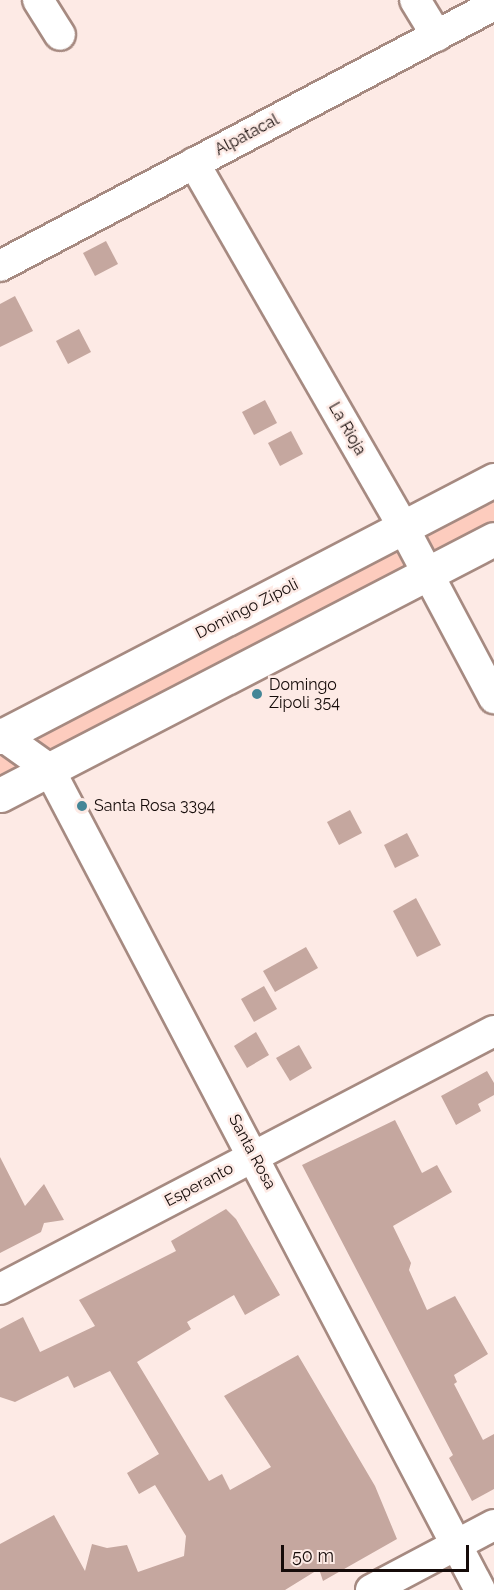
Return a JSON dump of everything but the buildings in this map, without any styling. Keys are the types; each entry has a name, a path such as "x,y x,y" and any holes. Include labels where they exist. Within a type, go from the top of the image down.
{"main road":[{"name":"Domingo Zípoli","path":"0,736 494,480"},
{"path":"0,795 494,539"}],"street":[{"path":"38,0 60,35"},
{"path":"415,0 437,36"},
{"name":"Alpatacal","path":"0,266 494,5"},
{"name":"La Rioja","path":"194,163 403,527 494,698"},
{"name":"Santa Rosa","path":"0,736 49,769 255,1156 480,1590"},
{"name":"Esperanto","path":"0,1289 494,1031"},
{"path":"371,1590 494,1525"}],"shaded area":[{"path":"494,480 494,539 0,795 0,737"}],"place":[{"name":"Domingo Zipoli 354","path":"257,694"},
{"name":"Santa Rosa 3394","path":"82,806"}]}
